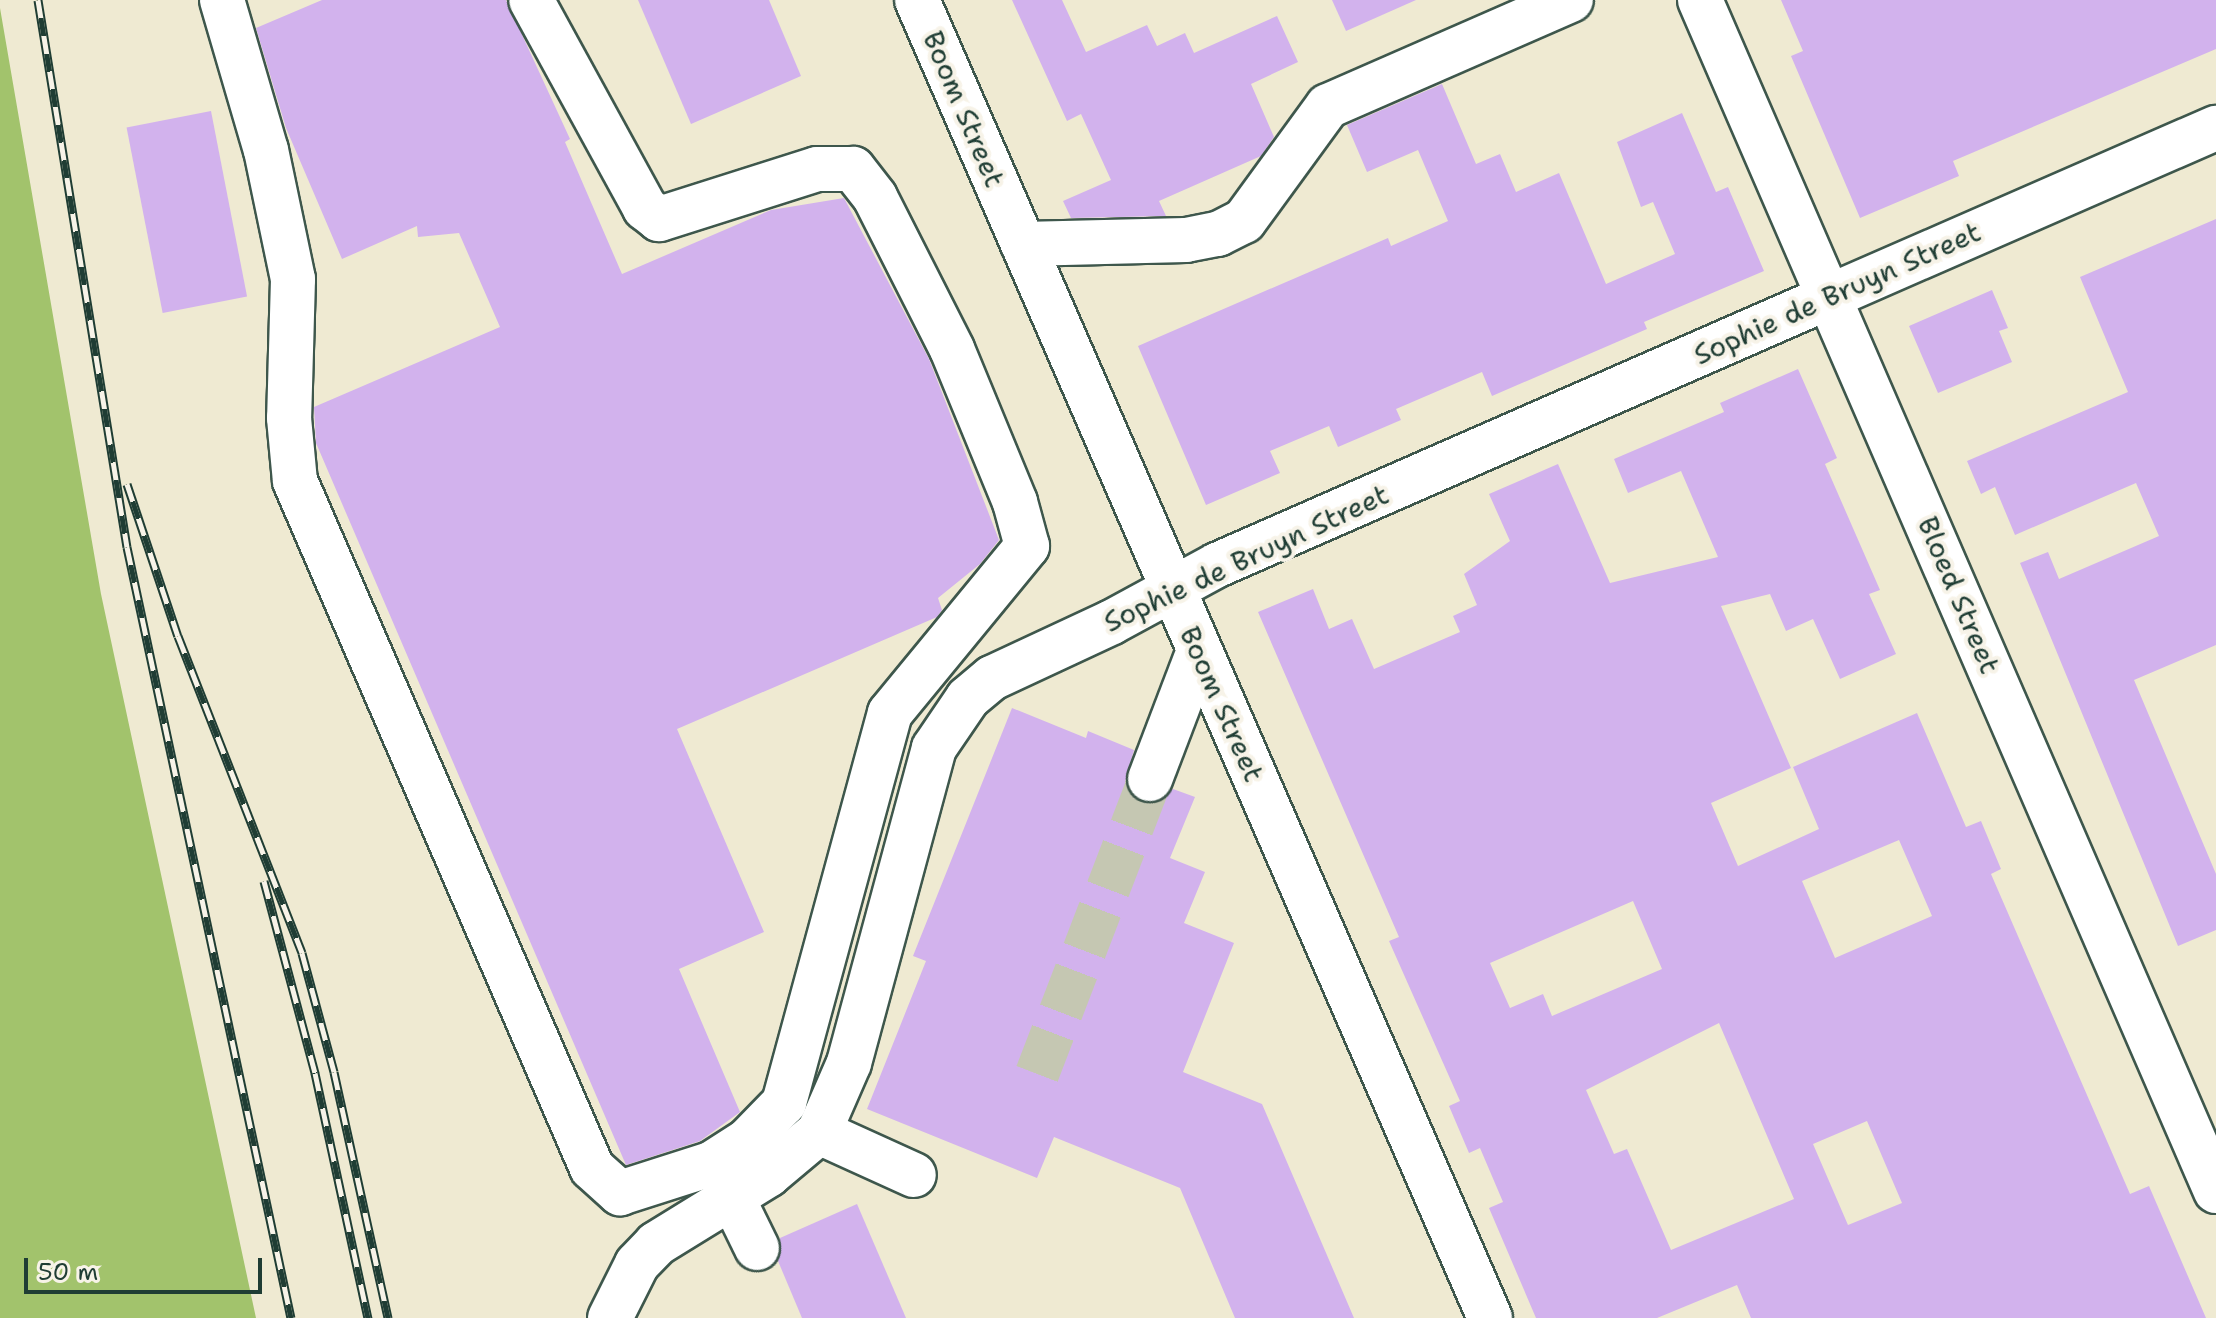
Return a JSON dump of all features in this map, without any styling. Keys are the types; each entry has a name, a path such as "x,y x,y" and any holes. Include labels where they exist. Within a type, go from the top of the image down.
{"main road":[{"path":"222,0 266,150 293,279 289,418 295,481 592,1168 620,1193 711,1164 747,1141 784,1103 890,713 915,676 1010,572 1027,546 1015,502 952,349 875,197 853,169 817,169 659,219 645,208 531,0"},
{"name":"Boom Street","path":"917,0 1490,1318"},
{"path":"1023,244 1186,240 1218,234 1244,221 1328,106 1571,0"},
{"name":"Bloed Street","path":"1700,0 1831,296 2216,1191"},
{"name":"Sophie de Bruyn Street","path":"610,1318 637,1264 656,1244 768,1175 819,1132 849,1063 928,765 951,719 992,678 1112,622 1171,587 2216,128"},
{"path":"1150,779 1199,651"},
{"path":"819,1132 914,1175"},
{"path":"731,1195 757,1248"}],"green space":[{"path":"0,8 101,594 256,1318 0,1318"}],"building":[{"path":"322,0 506,0 570,139 565,142 622,274 771,210 844,198 929,359 999,540 980,564 938,598 942,610 937,617 677,729 764,932 679,969 740,1112 700,1141 626,1165 316,443 314,407 500,327 459,233 418,237 417,226 342,259 286,128 256,28"},
{"path":"638,0 769,0 801,76 691,124"},
{"path":"1012,0 1062,0 1086,52 1147,25 1157,46 1185,33 1194,53 1277,16 1298,62 1251,84 1274,137 1261,156 1159,201 1166,216 1071,218 1063,201 1111,180 1081,114 1067,121"},
{"path":"1332,0 1416,0 1346,31"},
{"path":"1781,0 2216,0 2216,49 1953,161 1959,176 1860,218 1791,56 1803,51"},
{"path":"1442,84 1476,164 1500,154 1516,192 1559,173 1606,284 1675,254 1653,202 1641,207 1617,142 1682,113 1716,192 1728,187 1764,271 1644,322 1647,329 1492,396 1482,372 1396,409 1401,420 1338,447 1329,426 1270,451 1280,473 1206,505 1138,346 1388,238 1391,246 1448,221 1418,150 1367,172 1347,125"},
{"path":"211,111 247,297 163,313 127,127"},
{"path":"2216,219 2216,645 2134,680 2216,874 2216,930 2178,946 2020,563 2048,552 2059,579 2159,536 2136,483 2015,535 1995,487 1981,494 1967,461 2128,392 2080,277"},
{"path":"1992,290 2008,328 1999,331 2012,362 1938,393 1909,326"},
{"path":"1798,369 1837,458 1825,464 1880,590 1869,594 1896,654 1840,679 1813,619 1786,631 1770,594 1721,606 1791,768 1711,803 1738,866 1819,829 1793,767 1917,713 1966,827 1981,821 2001,869 1991,874 2130,1194 2149,1186 2206,1318 1751,1318 1737,1285 1657,1318 1536,1318 1489,1208 1503,1202 1480,1148 1469,1153 1449,1106 1460,1101 1389,941 1399,937 1258,612 1313,589 1329,629 1352,619 1374,669 1460,632 1453,616 1477,605 1464,574 1510,541 1489,494 1558,464 1610,583 1718,557 1681,471 1628,493 1614,459 1724,412 1720,403","holes":["1899,840 1932,916 1835,958 1802,881","1633,901 1662,969 1552,1016 1543,994 1510,1008 1490,963","1719,1023 1794,1199 1671,1250 1627,1149 1614,1154 1586,1090","1867,1121 1902,1203 1848,1225 1813,1144"]},
{"path":"1012,708 1086,738 1088,731 1134,750 1125,782 1140,802 1155,803 1173,789 1195,797 1170,858 1205,872 1184,923 1234,943 1183,1072 1262,1104 1354,1318 1235,1318 1180,1188 1054,1137 1037,1178 867,1109 926,961 913,956"},
{"path":"857,1204 906,1318 802,1318 778,1261 780,1238"}],"tunnel":[{"path":"1037,1074 1150,779"}],"railway":[{"path":"38,0 127,547 291,1318"},
{"path":"127,484 178,636 302,953 334,1072 388,1318"},
{"path":"264,881 315,1073 368,1318"}]}
